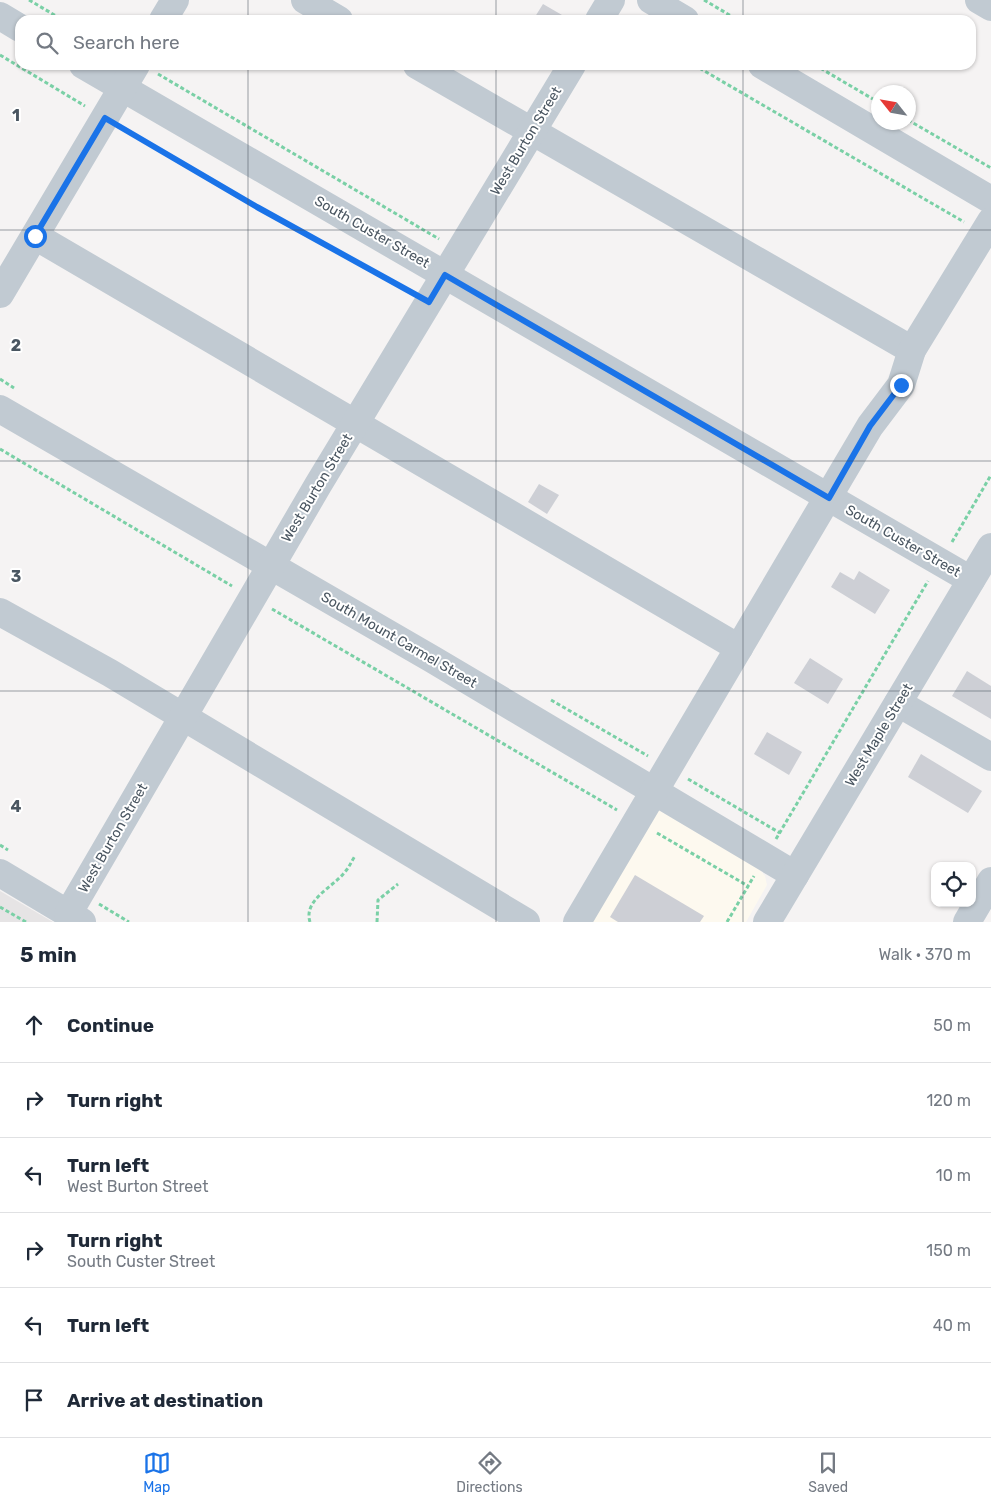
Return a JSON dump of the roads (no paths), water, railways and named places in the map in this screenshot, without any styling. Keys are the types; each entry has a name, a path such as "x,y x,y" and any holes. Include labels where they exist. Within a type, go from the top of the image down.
{"street":[{"path":"166,15 175,0"},
{"path":"305,0 330,15"},
{"path":"602,15 611,0"},
{"path":"651,0 676,15"},
{"path":"979,0 991,7"},
{"path":"0,16 15,25"},
{"name":"South Custer Street","path":"92,70 971,580"},
{"path":"0,294 123,88 145,70"},
{"path":"426,70 912,350"},
{"name":"West Burton Street","path":"75,918 183,717 252,597 569,70"},
{"path":"770,70 991,200"},
{"path":"578,922 870,426 901,385 912,350 987,227"},
{"path":"35,236 739,648"},
{"name":"South Mount Carmel Street","path":"0,409 271,566 795,875"},
{"name":"West Maple Street","path":"767,922 991,547"},
{"path":"0,612 110,673 526,922"},
{"path":"898,703 991,757"},
{"path":"0,874 75,918"},
{"path":"967,922 991,880"}]}
